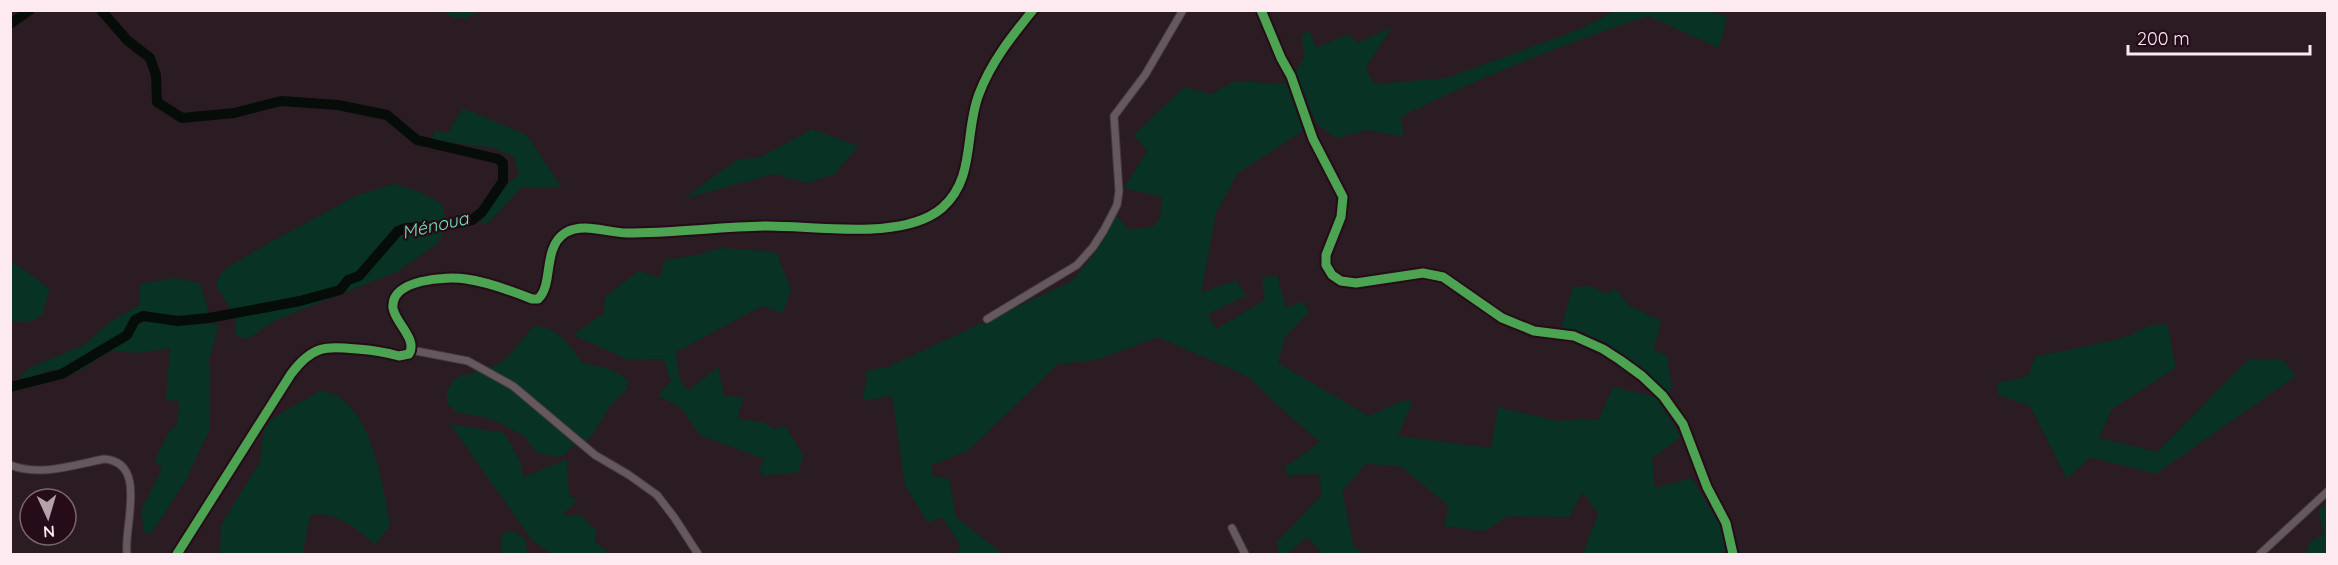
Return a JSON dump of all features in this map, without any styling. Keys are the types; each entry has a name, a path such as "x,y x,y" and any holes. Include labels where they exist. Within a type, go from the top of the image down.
{"street":[{"path":"177,555 291,374 308,355 316,350 332,346 399,356 409,354 410,342 393,312 395,297 403,289 432,279 465,279 532,299 538,298 544,290 548,262 555,246 566,233 576,230 599,229 624,233 764,226 868,230 911,223 936,213 952,196 966,166 973,113 979,94 997,57 1033,10"},
{"path":"987,319 1077,265 1093,247 1117,205 1119,191 1114,116 1145,75 1183,10"},
{"path":"1261,10 1291,76 1313,139 1342,197 1341,217 1326,255 1326,265 1332,275 1341,281 1356,283 1423,273 1443,277 1502,318 1534,331 1574,336 1603,349 1629,366 1663,396 1683,424 1707,487 1726,523 1733,555"},
{"path":"411,350 468,361 513,386 595,455 657,495 698,555"},
{"path":"10,465 26,470 44,471 104,459 117,462 129,480 132,492 126,536 127,555"},
{"path":"2260,555 2328,490"},
{"path":"1232,528 1245,555"}],"green space":[{"path":"1617,10 1708,11 1727,17 1719,48 1648,16 1585,38 1492,75 1401,117 1404,137 1367,130 1337,138 1317,125 1295,73 1305,55 1301,35 1310,31 1316,48 1348,34 1357,43 1392,27 1366,68 1374,84 1447,78 1580,29"},
{"path":"445,11 478,11 467,18 453,18"},
{"path":"1235,81 1287,84 1304,130 1238,173 1216,213 1201,293 1236,280 1246,296 1208,314 1216,329 1265,300 1262,278 1277,275 1286,308 1303,301 1309,312 1285,337 1278,363 1369,416 1402,401 1413,401 1398,436 1491,448 1498,407 1557,421 1599,419 1613,387 1656,397 1681,437 1652,458 1655,488 1692,478 1725,534 1727,551 1719,554 1583,554 1598,514 1583,492 1569,517 1508,516 1485,531 1444,526 1449,506 1400,466 1366,464 1342,492 1354,546 1362,554 1322,554 1307,537 1287,554 1279,554 1277,542 1321,496 1320,474 1288,475 1284,468 1320,442 1247,376 1158,337 1096,360 1058,364 969,450 932,465 932,476 949,479 956,517 1003,554 956,554 961,546 942,517 928,523 905,485 892,396 863,401 867,370 888,367 1072,281 1097,250 1116,216 1129,229 1151,228 1160,219 1162,197 1124,188 1147,151 1134,135 1184,87 1211,94"},
{"path":"463,108 527,135 562,188 521,188 487,224 480,223 506,185 519,175 514,157 494,148 432,140 434,131 448,133"},
{"path":"812,129 858,146 835,174 807,183 774,174 683,199 737,160 761,157"},
{"path":"394,184 415,190 440,202 448,223 438,243 399,271 276,320 248,339 236,336 235,315 216,286 219,276 227,268 358,195"},
{"path":"722,248 776,252 791,289 783,313 762,306 676,352 679,378 688,391 718,367 724,396 744,397 737,419 763,422 775,429 785,425 803,455 799,472 764,476 759,470 764,459 700,435 681,408 658,396 671,381 663,359 629,360 573,335 604,313 605,297 639,271 659,278 665,260"},
{"path":"10,260 50,289 42,315 31,321 11,321"},
{"path":"175,278 200,283 208,310 208,323 219,325 210,357 209,431 185,482 153,531 145,534 141,511 162,469 155,460 170,430 177,426 179,401 166,400 170,348 138,353 111,351 76,373 52,369 12,386 29,368 84,345 111,321 140,305 140,284"},
{"path":"1590,286 1608,294 1615,288 1628,305 1661,321 1654,349 1667,356 1672,391 1667,394 1631,363 1605,346 1576,335 1560,332 1573,287"},
{"path":"2167,324 2176,368 2112,409 2099,438 2157,452 2249,359 2283,360 2296,376 2156,474 2090,457 2067,479 2030,406 1998,395 1997,383 2028,376 2035,357 2120,339 2152,325"},
{"path":"534,326 556,333 581,362 612,370 628,379 627,389 610,406 590,437 579,445 572,446 559,457 540,454 534,450 524,436 484,417 457,413 448,404 447,392 453,380 461,375 497,365 507,358"},
{"path":"320,391 337,396 351,408 363,425 378,467 390,525 375,545 346,522 320,514 310,515 303,554 220,554 221,525 260,462 264,428 273,418"},
{"path":"450,424 504,433 520,461 524,477 567,459 569,496 578,500 562,515 582,516 597,532 594,541 606,550 606,554 552,554 532,540"},
{"path":"2327,502 2327,554 2305,554 2310,542 2324,533 2318,511"},
{"path":"507,531 525,538 527,554 502,554 502,534"}],"waterway":[{"name":"Ménoua","path":"10,24 30,10"},
{"name":"Ménoua","path":"10,387 62,374 127,335 135,320 143,316 178,321 209,318 300,301 340,290 348,280 359,276 398,231 472,220 482,212 503,181 503,163 498,159 417,140 387,115 338,105 281,101 234,113 182,118 157,102 156,75 150,58 127,40 101,10"}],"cycle path":[{"path":"177,554 291,374 306,358 312,353 327,348 373,351 399,356 409,354 411,343 393,308 394,298 410,285 434,279 466,279 538,299 546,285 553,248 565,233 580,228 627,233 764,226 881,228 904,225 925,218 942,208 953,196 965,169 974,109 984,82 1003,50 1033,10"},
{"path":"1261,10 1291,76 1313,139 1343,197 1341,217 1326,255 1326,265 1332,275 1341,281 1356,283 1423,273 1443,277 1502,318 1534,331 1574,336 1603,349 1620,360 1642,376 1663,396 1683,424 1707,487 1726,523 1733,554"}]}
